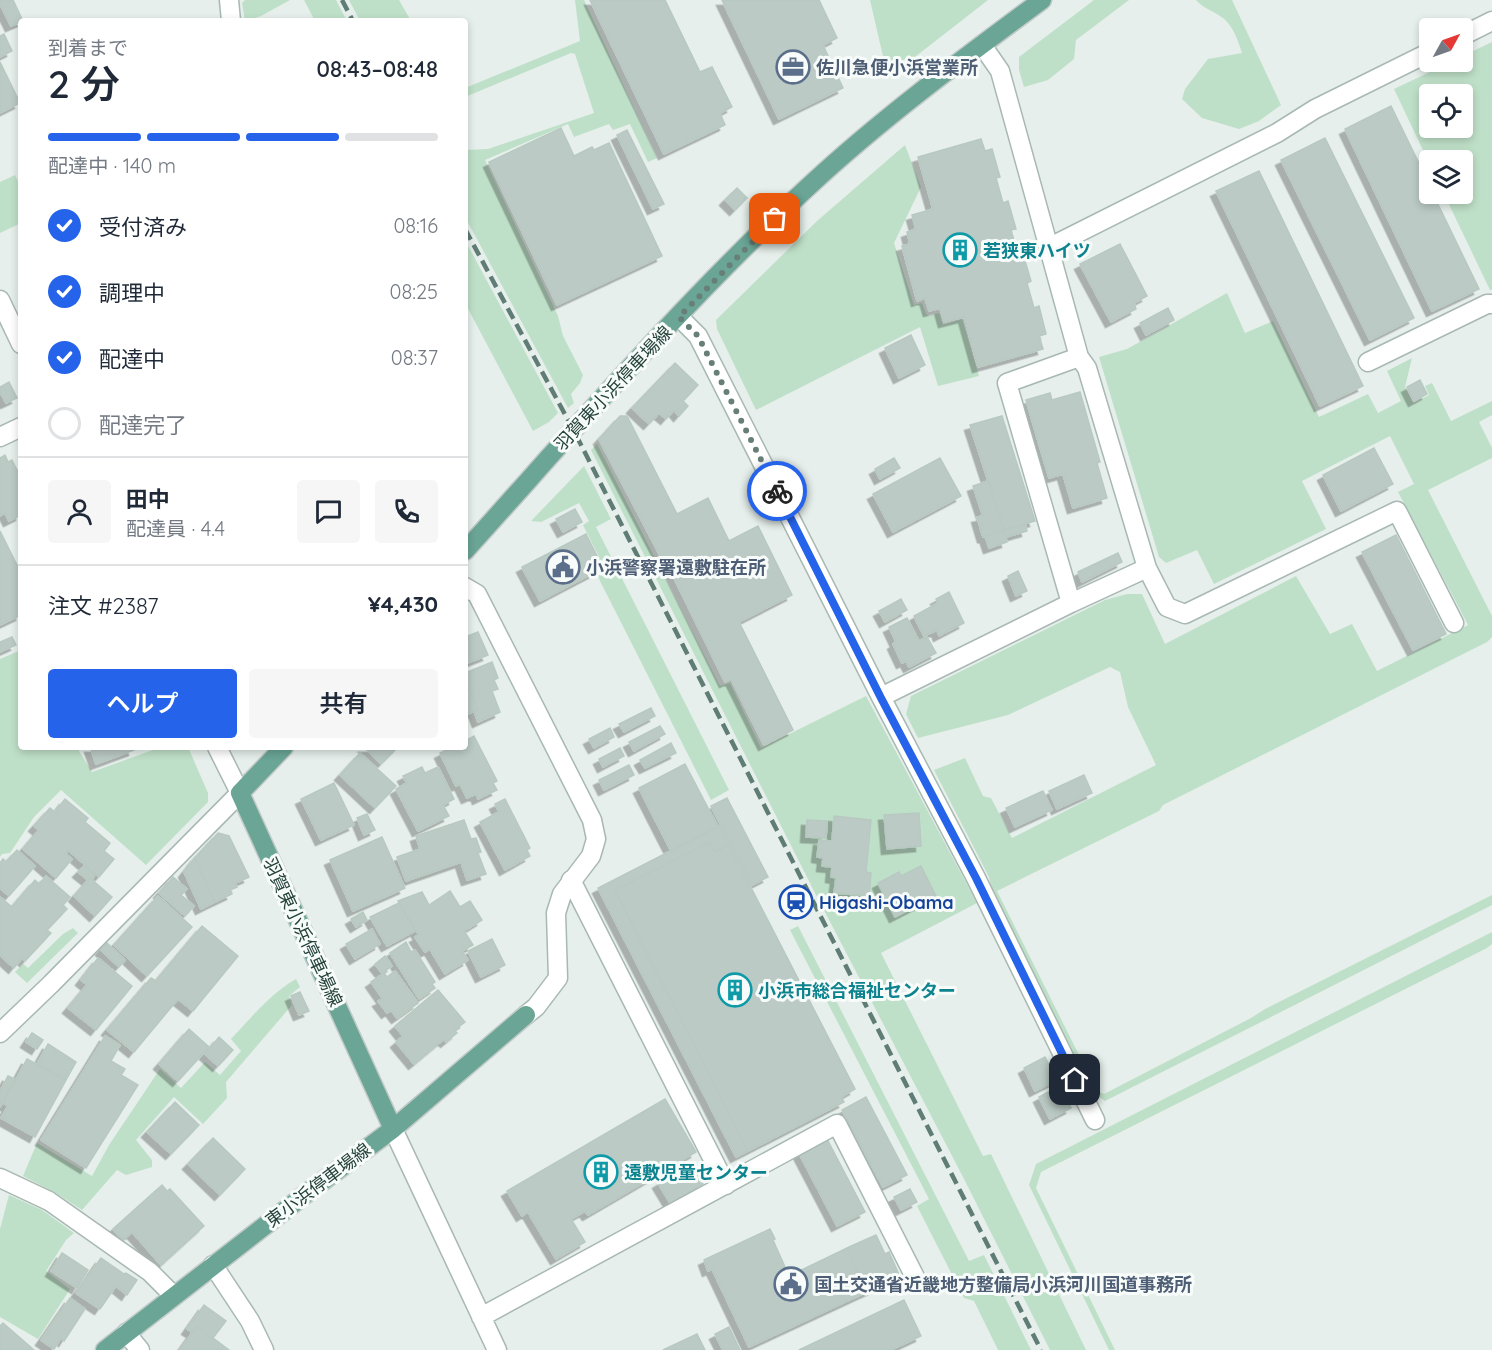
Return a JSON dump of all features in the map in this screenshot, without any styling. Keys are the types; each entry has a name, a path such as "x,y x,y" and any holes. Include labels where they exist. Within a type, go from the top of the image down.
{"main road":[{"name":"羽賀東小浜停車場線","path":"468,548 679,317 743,250 822,174 902,106 1042,0"},
{"path":"240,793 281,750"},
{"name":"羽賀東小浜停車場線","path":"240,793 393,1129"},
{"name":"東小浜停車場線","path":"105,1350 393,1129 526,1015"}],"street":[{"path":"229,0 231,18"},
{"path":"1473,30 1492,21"},
{"path":"982,45 1000,71 1079,357 1088,368 1148,568 1167,607 1185,614 1397,511 1454,623"},
{"path":"1048,248 1276,133 1315,109 1419,57"},
{"path":"0,300 18,338"},
{"path":"1368,362 1487,304 1492,304"},
{"path":"679,317 698,336 881,698 976,878 1095,1119"},
{"path":"1071,603 1007,383 1079,357"},
{"path":"0,437 18,428"},
{"path":"881,698 1071,603 1148,568"},
{"path":"468,589 477,594 592,820 596,839 591,856 562,894 556,913 558,978 549,992 526,1015"},
{"path":"0,1033 240,793 218,750"},
{"path":"571,880 726,1185"},
{"path":"481,1317 837,1124 916,1279"},
{"path":"393,1129 497,1350"},
{"path":"0,1178 49,1201 150,1272 174,1296"},
{"path":"213,1265 250,1321 264,1350"},
{"path":"126,1333 140,1350"}],"green space":[{"path":"245,0 290,0 255,18 244,18 242,3"},
{"path":"304,0 336,0 345,18 313,18"},
{"path":"349,0 399,0 409,18 358,18"},
{"path":"575,0 584,0 657,158 648,162 630,124 613,130 609,124 574,137 568,124 485,160 558,316 563,336 583,375 571,394 574,403 568,408 468,223 468,150 488,149 594,113 575,54 571,53 468,96 468,87 580,41"},
{"path":"870,0 988,0 888,78"},
{"path":"1094,0 1129,0 1076,40 1074,59 1048,80 1024,87 1019,70 1019,57"},
{"path":"1196,0 1232,0 1281,105 1259,121 1239,129 1202,118 1182,99 1185,89 1208,59 1242,53 1228,23"},
{"path":"1492,42 1492,290 1449,204 1473,204 1473,150 1423,150 1394,89 1430,72 1473,72 1473,51"},
{"path":"905,145 921,187 894,243 914,305 922,303 929,316 939,313 943,325 962,319 979,376 938,386 920,327 756,410 717,329 716,320 817,221"},
{"path":"15,175 18,182 18,224 0,233 0,182"},
{"path":"468,246 558,413 549,422 533,431 468,309"},
{"path":"1227,293 1245,333 1273,321 1319,417 1368,394 1378,413 1401,401 1387,371 1412,358 1405,387 1413,403 1429,395 1425,386 1432,383 1451,421 1492,401 1492,415 1479,422 1492,448 1492,458 1428,490 1492,616 1492,637 1487,642 1163,805 1159,811 997,891 1097,1091 1104,1094 1265,1009 1492,895 1492,905 1105,1101 1092,1092 993,896 989,877 934,770 965,758 983,796 991,798 1012,838 1156,765 1128,707 1120,672 1110,667 1008,715 918,738 906,714 911,696 1105,600 1127,594 1142,594 1165,644 1296,576 1330,634 1352,624 1377,671 1468,625 1398,492 1414,484 1390,436 1302,481 1326,529 1214,584 1197,550 1166,563 1159,557 1099,357 1127,349"},
{"path":"597,444 720,686 730,683 761,748 866,696 977,903 881,953 983,1156 991,1154 1086,1350 1050,1350 591,450"},
{"path":"584,466 611,519 596,527 729,790 711,800 600,581 598,575 606,571 583,525 589,521 579,503 541,522 531,521"},
{"path":"18,651 18,750 79,750 92,772 153,750 189,750 208,793 208,802 146,865 61,790 34,817 10,853 2,854 0,857 0,659"},
{"path":"798,926 969,1261 984,1255 1031,1350 998,1350 974,1301 964,1298 917,1206 929,1199 790,930"},
{"path":"73,928 78,933 27,983 15,972 23,964 28,968 63,934"},
{"path":"1492,932 1492,944 1487,948 1041,1172 1036,1188 1115,1350 1109,1350 1029,1185 1036,1164"},
{"path":"296,979 300,987 289,996 292,1005 226,1082 227,1098 203,1124 174,1097 136,1140 152,1160 152,1167 126,1175 117,1170 82,1210 23,1176 37,1143 92,1176 109,1145 160,1069 181,1088 205,1062 220,1075 241,1051 231,1039 269,999"},
{"path":"9,1195 42,1210 74,1233 66,1240 46,1271 70,1289 38,1339 0,1317 0,1229"}],"building":[{"path":"0,0 13,0 22,18 18,18 18,23 11,26"},
{"path":"590,0 665,0 700,72 712,67 732,107 720,113 725,125 664,154"},
{"name":"佐川急便小浜営業所","path":"722,0 819,0 837,38 823,45 843,88 779,119"},
{"path":"4,34 12,51 0,57 0,36"},
{"path":"0,62 18,99 18,104 0,113"},
{"path":"1391,106 1419,163 1419,204 1438,204 1479,289 1432,311 1345,129"},
{"path":"561,128 574,156 592,147 594,150 609,143 662,256 557,305 489,162"},
{"path":"627,130 664,204 653,209 617,135"},
{"path":"1325,138 1414,318 1370,340 1281,160"},
{"name":"若狭東ハイツ","path":"981,139 985,151 992,149 1000,177 996,178 1003,203 1008,201 1016,229 1011,230 1018,255 1023,254 1031,281 1027,283 1034,308 1039,306 1046,334 1039,336 1043,349 978,367 964,317 944,322 940,308 929,311 925,298 917,301 902,246 910,244 907,232 916,229 912,215 933,209 918,157"},
{"path":"1259,171 1363,386 1320,406 1216,191"},
{"path":"737,188 747,198 735,210 725,200"},
{"path":"1120,244 1147,296 1134,303 1136,309 1111,322 1080,264"},
{"path":"1168,308 1174,320 1146,335 1140,323"},
{"path":"911,335 925,365 899,378 885,348"},
{"path":"675,363 698,385 683,401 688,406 679,416 674,410 666,419 659,413 649,424 632,408"},
{"path":"1420,380 1427,394 1414,401 1407,387"},
{"path":"9,382 17,398 6,403 0,387"},
{"path":"1080,392 1100,462 1097,463 1107,498 1073,508 1063,474 1049,478 1026,400 1050,393 1052,400"},
{"path":"620,416 627,416 677,514 708,498 729,541 758,526 792,595 739,622 793,730 764,745 731,679 725,682 670,570 668,571 599,439"},
{"path":"1002,416 1035,521 1004,530 970,425"},
{"path":"1374,448 1393,484 1341,511 1323,475"},
{"path":"5,455 8,462 12,460 18,472 18,516 9,521 5,513 0,516 0,458"},
{"path":"894,458 900,468 880,479 875,469"},
{"path":"940,458 961,496 893,532 873,494"},
{"path":"988,481 1004,530 983,537 977,517 983,516 973,486"},
{"path":"575,509 582,522 563,532 556,519"},
{"path":"1025,524 1027,531 1006,537 1004,530"},
{"path":"1004,530 1007,542 989,548 985,536"},
{"path":"0,531 18,567 18,616 0,625"},
{"name":"小浜警察署遠敷駐在所","path":"586,534 603,568 540,601 522,567"},
{"path":"1396,535 1446,634 1413,650 1362,552"},
{"path":"1118,553 1122,562 1082,582 1078,572"},
{"path":"1018,571 1027,591 1016,596 1008,576"},
{"path":"949,592 964,623 939,636 937,630 924,636 914,616 938,603 936,599"},
{"path":"901,599 907,610 885,622 879,611"},
{"path":"907,618 919,641 927,637 936,653 909,667 906,661 902,663 893,644 896,642 889,627"},
{"path":"478,632 488,655 468,663 468,636"},
{"path":"12,637 16,645 0,652 0,642"},
{"path":"492,662 498,678 494,680 498,689 492,691 500,712 478,722 474,711 478,710 468,685 468,672"},
{"path":"468,685 478,710 468,714"},
{"path":"651,708 655,716 624,732 619,724"},
{"path":"660,726 665,734 634,751 629,742"},
{"path":"610,728 614,737 594,748 589,739"},
{"path":"474,736 497,781 493,783 497,790 478,799 476,794 467,798 460,784 456,786 440,753 446,750 468,750 468,739"},
{"path":"671,743 676,753 645,768 640,760"},
{"path":"620,748 624,756 603,767 599,759"},
{"path":"91,750 134,750 96,764"},
{"path":"367,750 395,750 381,764"},
{"path":"360,753 396,786 375,808 340,775"},
{"path":"685,764 718,827 671,851 639,788"},
{"path":"629,765 634,775 604,790 599,780"},
{"path":"422,767 425,773 438,767 454,799 443,805 449,816 418,831 396,789 407,783 403,776"},
{"path":"1084,775 1092,793 1057,809 1049,791"},
{"path":"334,783 354,825 321,840 301,799"},
{"path":"1043,791 1052,810 1015,827 1006,808"},
{"path":"727,798 768,877 752,885 711,806"},
{"path":"65,799 88,818 85,822 110,843 104,851 114,859 99,877 68,850 66,854 72,859 56,878 23,849 39,830 34,826 50,808 55,812"},
{"path":"505,799 530,848 527,850 530,856 505,870 480,822 499,812 495,804"},
{"path":"919,813 921,846 887,849 884,815"},
{"path":"367,814 375,830 364,835 357,818"},
{"path":"834,816 871,820 866,872 871,873 869,896 834,893 836,878 831,877 832,867 822,866 823,858 817,857 819,840 832,841"},
{"path":"464,820 471,839 476,838 481,852 478,853 486,874 467,880 461,862 406,881 397,857 420,849 416,836"},
{"path":"807,820 827,821 826,838 806,837"},
{"path":"719,826 729,845 715,852 710,842 615,890 748,1151 736,1157 598,888"},
{"path":"218,833 229,836 249,877 235,883 237,887 230,890 232,894 215,902 195,858"},
{"path":"382,837 405,888 353,911 330,860"},
{"name":"小浜市総合福祉センター","path":"710,842 715,852 729,845 855,1089 841,1097 844,1102 748,1151 615,890"},
{"path":"17,850 35,866 9,896 0,888 0,863 3,859 6,862"},
{"path":"195,858 215,902 201,909 184,872"},
{"path":"84,866 95,875 92,879 88,880 78,872"},
{"path":"921,866 936,896 895,917 878,883 899,872 901,876"},
{"path":"46,876 70,897 63,905 67,909 47,930 51,933 25,961 22,958 14,968 0,955 0,897 12,907 35,880 39,884"},
{"path":"173,877 187,889 181,895 194,906 185,916 159,893"},
{"path":"90,878 112,897 95,916 74,896"},
{"path":"450,891 460,907 470,901 482,920 464,931 473,945 462,951 468,960 445,974 430,949 425,952 415,937 419,935 398,901 422,892 429,905"},
{"path":"158,896 192,927 147,976 114,945"},
{"path":"399,903 415,931 387,946 370,917"},
{"path":"363,912 367,920 356,927 351,919"},
{"path":"202,926 238,956 193,1011 178,999 134,1052 107,1030 151,978 156,981"},
{"path":"372,929 380,944 355,959 346,944"},
{"path":"492,939 505,965 481,977 468,951"},
{"path":"406,942 411,952 415,950 435,982 432,984 435,988 419,999 390,953"},
{"path":"107,943 125,960 119,967 101,950"},
{"path":"385,956 392,966 382,973 375,964"},
{"path":"98,958 132,986 96,1030 68,1008 87,985 81,980"},
{"path":"395,971 418,1003 397,1018 391,1010 387,1013 378,1001 383,999 371,982 384,973 387,977"},
{"path":"438,990 465,1022 454,1030 457,1033 446,1042 444,1039 414,1064 396,1042 403,1036 395,1026"},
{"path":"300,992 309,1011 299,1015 291,996"},
{"path":"189,1029 209,1047 178,1081 159,1064"},
{"path":"32,1033 43,1040 37,1049 26,1042"},
{"path":"105,1036 120,1045 111,1061 125,1069 121,1075 138,1085 86,1168 41,1140"},
{"path":"219,1037 233,1050 218,1066 205,1054"},
{"path":"48,1044 76,1062 66,1080 37,1064"},
{"path":"1045,1057 1057,1080 1035,1091 1024,1068"},
{"path":"27,1059 66,1080 35,1137 1,1118 8,1106 3,1103"},
{"path":"8,1076 15,1079 0,1107 0,1091"},
{"path":"1059,1086 1071,1108 1050,1119 1039,1097"},
{"path":"866,1097 907,1175 883,1187 842,1110"},
{"name":"遠敷児童センター","path":"665,1099 696,1152 588,1215 585,1211 571,1219 585,1242 556,1259 528,1212 522,1216 507,1191"},
{"path":"175,1102 199,1125 171,1154 147,1132"},
{"path":"213,1138 245,1169 220,1195 188,1164"},
{"path":"827,1139 865,1212 837,1226 799,1153"},
{"path":"690,1164 703,1184 670,1203 658,1183"},
{"path":"162,1185 167,1191 170,1189 204,1226 161,1265 132,1232 123,1240 113,1229"},
{"path":"910,1189 917,1202 901,1210 894,1197"},
{"name":"国土交通省近畿地方整備局小浜河川国道事務所","path":"770,1229 789,1276 847,1248 867,1292 749,1347 712,1269 708,1271 704,1260"},
{"path":"876,1235 885,1254 889,1252 900,1277 867,1292 847,1248"},
{"path":"62,1253 88,1270 77,1288 51,1271"},
{"path":"101,1258 137,1280 127,1295 116,1286 100,1309 76,1293"},
{"path":"70,1298 85,1309 64,1341 61,1338 54,1349 41,1340"},
{"path":"904,1300 921,1336 891,1350 799,1350"},
{"path":"204,1305 226,1321 213,1338 197,1326 192,1332 187,1329"},
{"path":"3,1323 34,1350 0,1350 0,1326"},
{"path":"197,1326 229,1350 180,1350"},
{"path":"729,1327 740,1350 723,1350 715,1334"},
{"path":"697,1334 705,1350 663,1350"}],"railway":[{"path":"342,0 351,18"},
{"path":"468,235 574,431 1041,1350"}],"way so far":[{"path":"775,219 679,317 698,336 777,491"}],"place":[{"name":"佐川急便小浜営業所","path":"793,67"},
{"name":"若狭東ハイツ","path":"960,250"},
{"name":"小浜警察署遠敷駐在所","path":"563,567"},
{"name":"Higashi-Obama","path":"796,902"},
{"name":"小浜市総合福祉センター","path":"735,990"},
{"name":"遠敷児童センター","path":"601,1172"},
{"name":"国土交通省近畿地方整備局小浜河川国道事務所","path":"791,1284"}],"route":[{"path":"777,491 881,698 976,878 1075,1080"}]}
